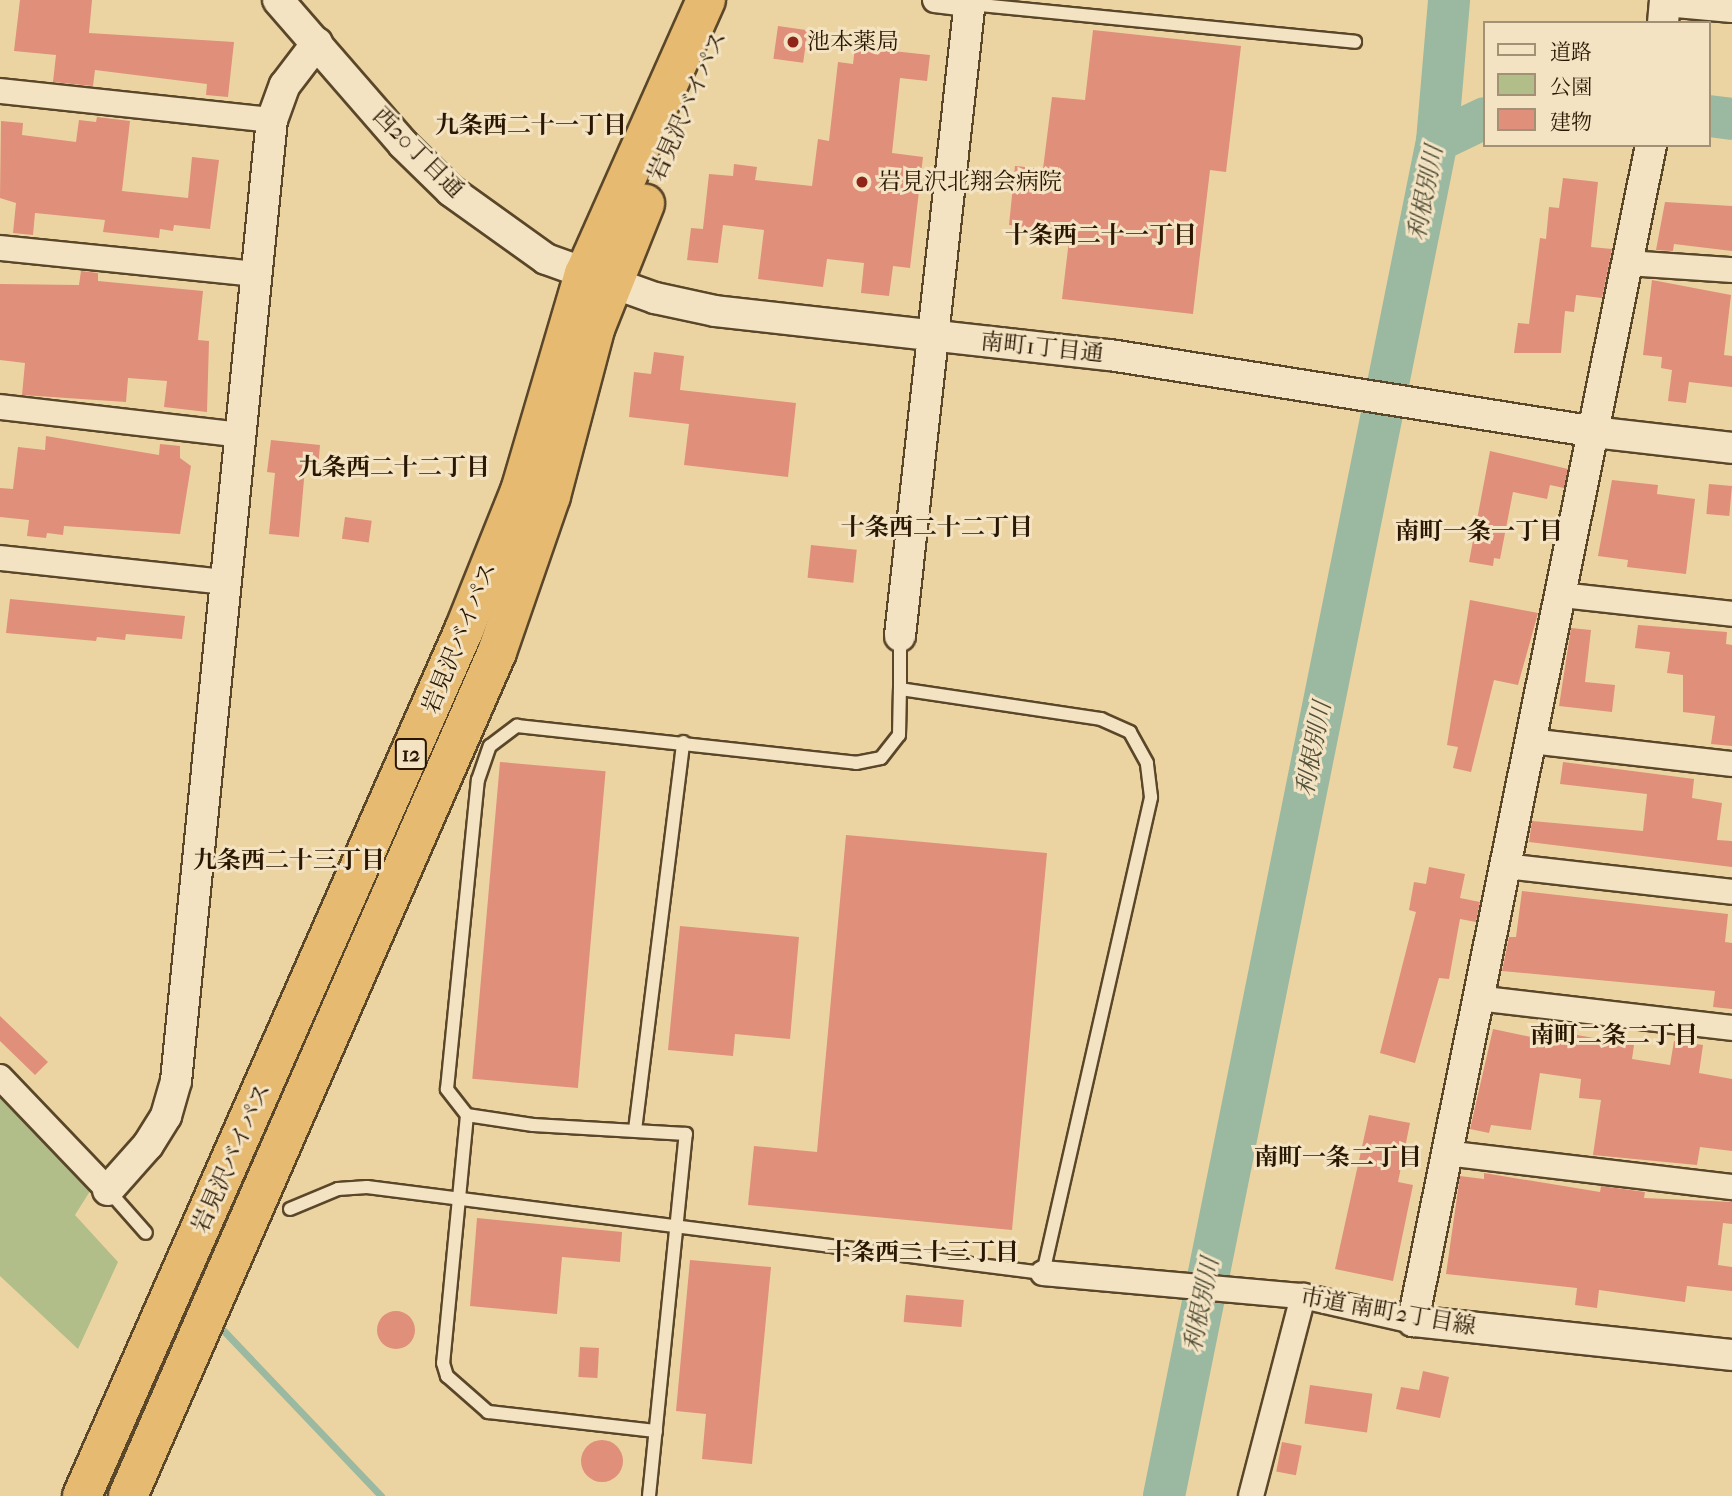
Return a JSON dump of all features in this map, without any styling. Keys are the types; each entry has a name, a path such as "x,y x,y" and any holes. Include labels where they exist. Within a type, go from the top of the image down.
{"highway":[{"name":"岩見沢バイパス","path":"82,1496 464,630 520,491 598,279 706,0"},
{"name":"岩見沢バイパス","path":"128,1496 497,652 551,496 595,329 598,279 734,0"}],"street":[{"name":"西20丁目通","path":"278,0 402,144 451,191 537,254 598,279"},
{"path":"900,636 930,336 970,2 935,0"},
{"path":"1664,9 1732,10"},
{"path":"0,1077 108,1190 148,1145 166,1116 176,1081 241,435 254,274 272,120 285,85 317,43"},
{"path":"0,91 272,120"},
{"path":"1413,1321 1651,151"},
{"path":"0,248 254,274"},
{"path":"1629,263 1732,270"},
{"name":"南町1丁目通","path":"598,279 715,311 1287,381 1594,432 1732,448"},
{"path":"0,407 241,435"},
{"path":"0,558 226,582"},
{"path":"1560,595 1732,614"},
{"path":"1530,741 1732,764"},
{"path":"1505,866 1732,892"},
{"path":"1477,998 1732,1028"},
{"path":"1447,1153 1732,1187"},
{"name":"市道 南町2丁目線","path":"1043,1273 1295,1295 1413,1321 1732,1355"},
{"path":"1251,1496 1295,1295"}],"lane":[{"path":"970,2 1355,42"},
{"path":"649,1496 686,1134 533,1125 467,1115 447,1089 478,780 490,746 517,726 683,742 856,763 881,758 899,735 900,636"},
{"path":"290,1209 348,1188 678,1224 1043,1273 1151,797 1147,762 1130,732 1101,719 900,689"},
{"path":"635,1130 683,742"},
{"path":"467,1115 443,1363 447,1376 488,1412 656,1431"},
{"path":"108,1190 146,1233"}],"green space":[{"path":"0,1092 92,1188 75,1215 118,1262 78,1349 0,1276"}],"building":[{"path":"20,0 92,0 89,33 234,42 228,97 206,95 207,84 95,70 93,86 53,82 56,55 14,51"},
{"path":"778,26 808,30 803,63 773,59"},
{"path":"1093,30 1241,46 1226,172 1210,170 1193,314 1062,299 1070,232 1009,225 1015,166 1043,169 1052,97 1085,100"},
{"path":"855,47 930,55 927,81 900,78 892,153 923,157 910,268 893,266 889,296 861,293 864,263 827,259 823,287 758,279 764,230 723,225 718,263 687,260 691,228 703,229 709,174 733,176 734,164 757,167 755,180 812,186 818,139 829,141 838,62 853,64"},
{"path":"97,117 130,121 122,191 188,198 192,157 219,160 210,229 174,225 173,231 160,229 159,238 103,232 105,220 35,213 33,235 13,233 16,203 0,198 1,121 23,123 22,135 76,142 79,120 96,122"},
{"path":"1563,178 1598,182 1591,247 1612,249 1602,298 1576,295 1574,312 1565,311 1561,353 1514,353 1518,323 1529,324 1540,238 1546,239 1549,207 1559,208"},
{"path":"1665,202 1732,206 1732,251 1674,244 1673,251 1656,250"},
{"path":"81,271 98,273 98,281 203,291 198,340 209,341 207,412 164,407 167,381 128,378 126,402 22,395 25,363 0,360 0,284 79,285"},
{"path":"1652,280 1731,295 1724,355 1732,356 1732,387 1689,382 1686,403 1668,401 1672,370 1661,368 1662,357 1643,355"},
{"path":"654,352 684,356 680,390 796,403 788,477 684,465 689,424 629,417 634,372 651,374"},
{"path":"46,436 159,455 160,444 180,446 180,458 191,466 180,534 64,526 63,535 47,533 46,538 27,536 29,520 0,517 0,488 13,489 18,447 45,450"},
{"path":"271,440 320,445 318,469 305,468 299,537 269,534 275,473 267,472"},
{"path":"1490,451 1568,469 1564,488 1550,485 1547,499 1513,492 1500,559 1494,558 1493,566 1469,562"},
{"path":"1612,480 1658,485 1657,494 1695,499 1686,574 1627,567 1628,560 1598,556"},
{"path":"1709,484 1732,486 1729,516 1706,514"},
{"path":"345,517 372,521 369,543 342,539"},
{"path":"811,545 857,550 853,583 808,578"},
{"path":"10,599 185,616 182,639 126,634 125,640 97,637 96,641 6,633"},
{"path":"1470,600 1538,613 1518,685 1494,680 1471,772 1453,768 1458,747 1447,745"},
{"path":"1638,625 1727,632 1726,644 1732,645 1732,746 1711,744 1715,716 1683,712 1683,675 1667,673 1670,652 1635,648"},
{"path":"1571,628 1591,630 1585,682 1615,685 1612,712 1559,706"},
{"path":"500,762 606,771 578,1088 472,1079"},
{"path":"1563,762 1694,779 1692,798 1722,803 1717,840 1732,841 1732,867 1529,842 1532,821 1643,831 1647,794 1560,784"},
{"path":"846,835 1047,853 1012,1230 748,1205 754,1146 817,1152"},
{"path":"1429,867 1465,874 1460,898 1480,902 1476,922 1460,919 1449,979 1439,978 1415,1063 1380,1053 1416,912 1409,910 1414,882 1426,884"},
{"path":"1522,891 1728,914 1725,942 1732,943 1732,1009 1713,1007 1715,991 1502,971 1509,937 1516,937"},
{"path":"680,926 799,937 790,1039 735,1034 733,1056 668,1050"},
{"path":"0,1016 48,1062 35,1075 0,1041"},
{"path":"1537,1028 1634,1045 1632,1059 1670,1065 1674,1041 1703,1045 1699,1073 1732,1079 1732,1151 1700,1147 1697,1165 1593,1155 1601,1100 1579,1098 1581,1079 1540,1073 1531,1130 1491,1125 1489,1133 1470,1129 1493,1029 1536,1038"},
{"path":"1369,1115 1410,1123 1398,1182 1413,1185 1393,1281 1335,1269"},
{"path":"1484,1173 1600,1192 1601,1186 1645,1192 1644,1198 1732,1202 1732,1224 1723,1223 1718,1265 1732,1267 1732,1291 1687,1286 1685,1302 1599,1290 1597,1308 1575,1305 1577,1288 1446,1274 1460,1176 1484,1179"},
{"path":"477,1218 622,1232 620,1262 562,1257 557,1314 470,1306"},
{"path":"690,1260 771,1267 752,1464 702,1459 706,1414 676,1411"},
{"path":"906,1295 964,1300 961,1327 904,1322"},
{"path":"396,1311 409,1317 415,1330 409,1343 396,1349 383,1343 377,1330 383,1317"},
{"path":"580,1347 599,1348 597,1378 578,1377"},
{"path":"1423,1371 1449,1377 1440,1418 1396,1409 1401,1387 1419,1390"},
{"path":"1310,1385 1372,1394 1367,1432 1305,1424"},
{"path":"602,1440 617,1446 623,1461 617,1476 602,1482 587,1476 581,1461 587,1446"},
{"path":"1282,1442 1302,1446 1296,1475 1276,1471"}],"waterway":[{"name":"利根別川","path":"1164,1496 1437,141 1449,0"},
{"path":"1711,116 1732,119"},
{"path":"1437,141 1484,118"},
{"path":"224,1331 381,1496"}],"place":[{"name":"池本薬局","path":"793,42"},
{"name":"岩見沢北翔会病院","path":"862,182"}],"district":[{"name":"九条西二十一丁目","path":"531,126"},
{"name":"十条西二十一丁目","path":"1101,236"},
{"name":"九条西二十二丁目","path":"394,468"},
{"name":"十条西二十二丁目","path":"937,528"},
{"name":"南町一条一丁目","path":"1479,532"},
{"name":"九条西二十三丁目","path":"289,861"},
{"name":"南町二条二丁目","path":"1614,1036"},
{"name":"南町一条二丁目","path":"1338,1158"},
{"name":"十条西二十三丁目","path":"923,1253"}]}
